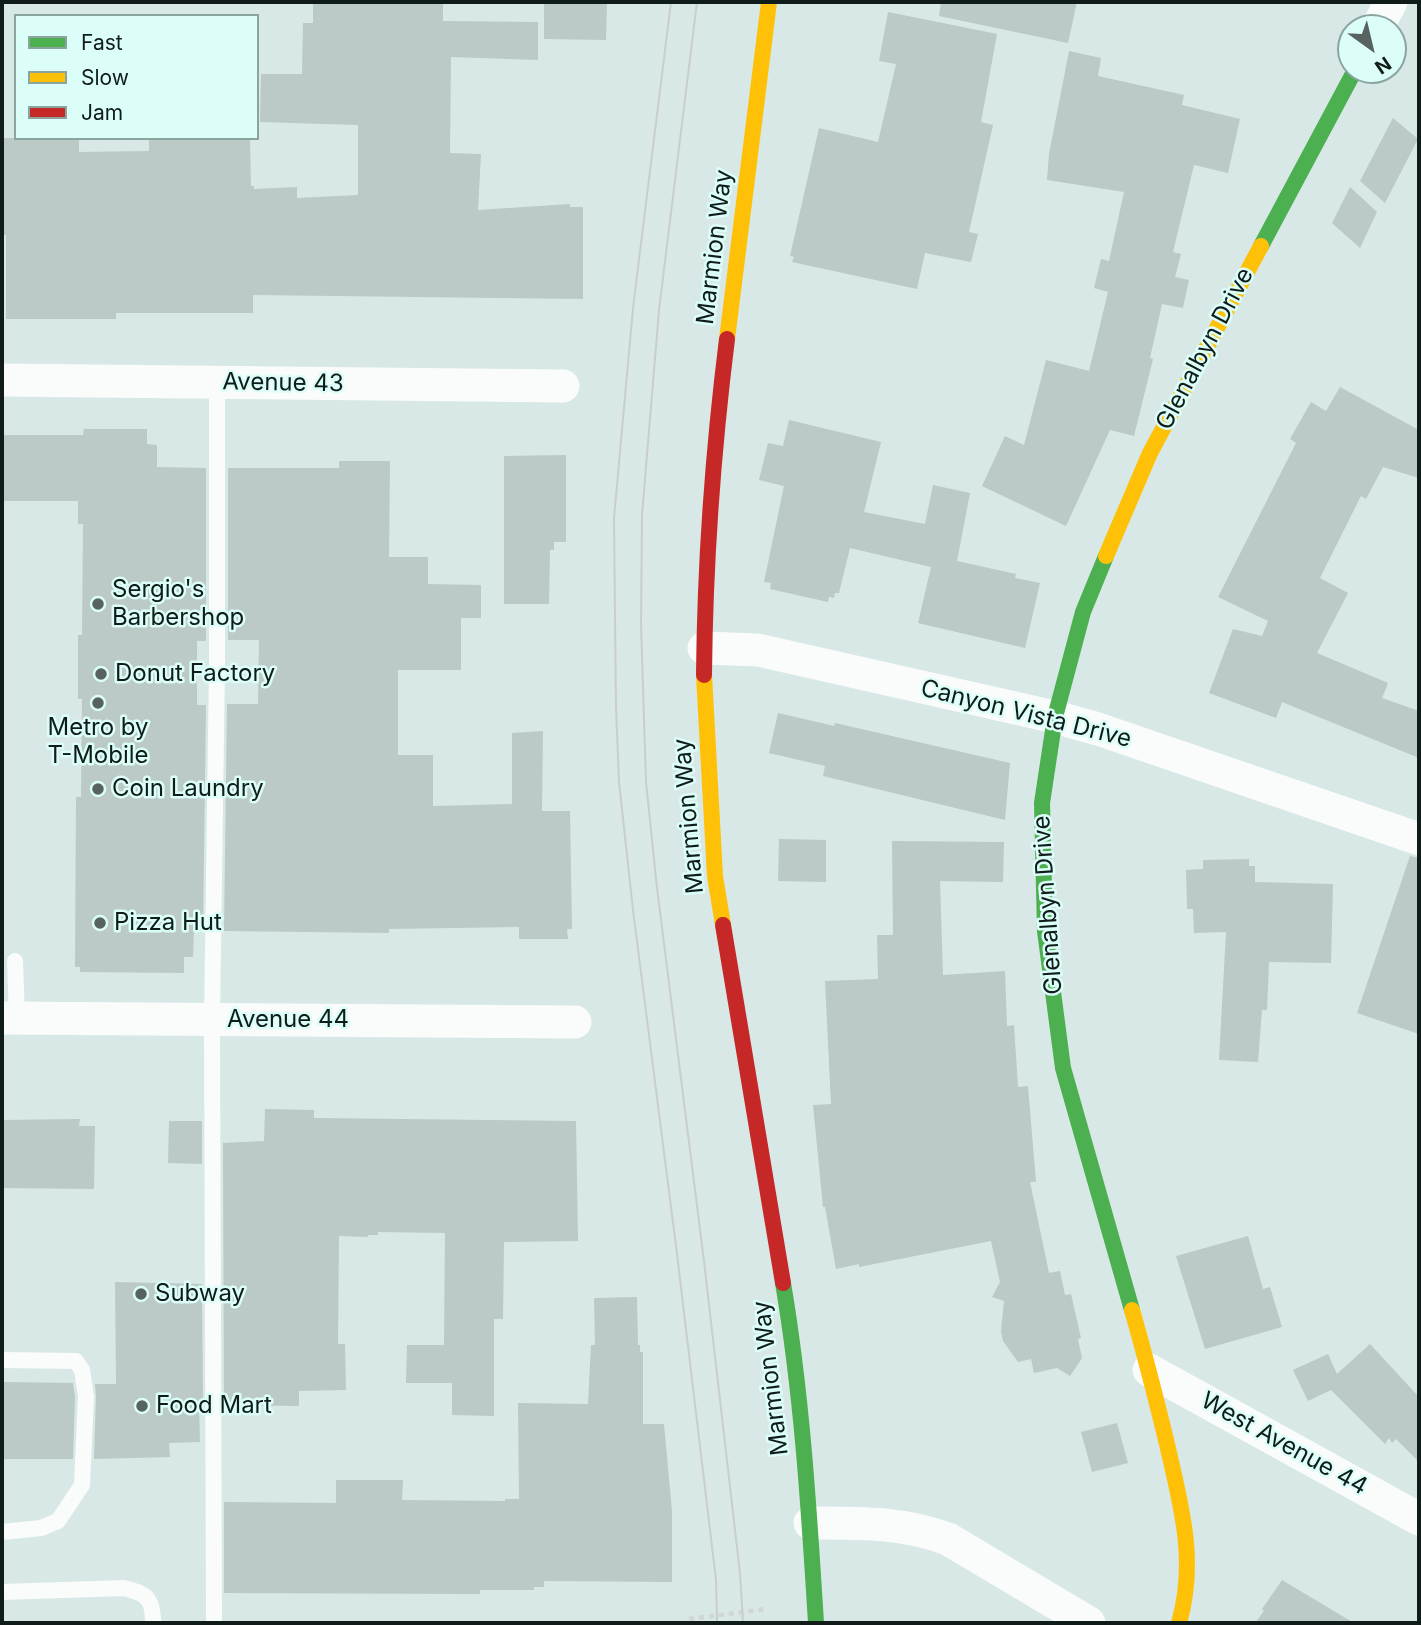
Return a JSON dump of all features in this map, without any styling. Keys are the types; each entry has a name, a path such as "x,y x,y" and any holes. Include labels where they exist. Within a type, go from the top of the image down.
{"street":[{"name":"Marmion Way","path":"769,2 714,441 705,587 704,701 715,876 789,1319 810,1523 816,1623"},
{"name":"Glenalbyn Drive","path":"1179,1623 1187,1595 1186,1526 1149,1370 1063,1068 1045,931 1042,803 1055,717 1083,612 1150,453 1348,84"},
{"name":"Avenue 43","path":"2,380 563,386"},
{"name":"Canyon Vista Drive","path":"704,648 758,650 1055,717 1098,729 1419,839"},
{"name":"Avenue 44","path":"9,1018 575,1022"},
{"name":"West Avenue 44","path":"1149,1370 1419,1519"},
{"path":"810,1523 880,1522 923,1530 948,1539 1089,1623"}],"lane":[{"path":"214,1623 212,1019 217,694 217,383"},
{"path":"9,1018 15,961"},
{"path":"2,1360 76,1361 82,1370 86,1396 82,1485 70,1506 58,1521 41,1528 2,1532"},
{"path":"2,1592 124,1588 142,1593 150,1601 153,1623"}],"path":[{"path":"689,1619 766,1609"}],"building":[{"path":"313,2 443,2 443,21 538,22 538,60 451,57 450,153 481,154 478,210 570,204 570,207 583,207 583,299 253,295 253,313 116,313 116,319 6,319 6,235 2,235 2,138 79,140 79,152 149,151 149,140 250,140 251,186 254,186 254,189 297,187 297,198 358,195 358,125 260,122 261,74 302,74 303,23 313,23"},
{"path":"544,2 607,2 606,40 544,39"},
{"path":"941,2 1077,2 1068,43 939,16"},
{"path":"888,12 997,34 981,122 993,125 969,232 978,234 971,262 925,253 917,289 792,262 794,257 790,256 819,128 878,142 896,64 879,61"},
{"path":"1069,51 1101,58 1098,76 1184,95 1182,105 1240,119 1228,173 1194,165 1173,252 1181,254 1175,277 1189,280 1183,308 1162,304 1150,358 1153,359 1134,436 1110,430 1066,526 982,486 1005,436 1024,445 1046,360 1089,371 1108,292 1094,288 1101,259 1109,261 1124,192 1047,180 1049,154"},
{"path":"1393,118 1418,139 1385,203 1360,181"},
{"path":"1350,187 1377,212 1360,248 1332,223"},
{"path":"1340,387 1419,430 1419,478 1383,467 1366,499 1361,496 1320,578 1348,593 1317,653 1388,683 1382,698 1419,711 1419,758 1282,702 1276,718 1209,693 1233,629 1262,636 1268,621 1218,597 1296,443 1290,439 1311,402 1326,411"},
{"path":"789,420 881,442 864,512 925,524 933,485 970,493 957,561 1016,574 1015,578 1040,583 1025,648 918,623 931,567 850,548 839,593 835,593 834,598 829,597 828,602 770,589 771,583 764,582 784,486 759,480 768,443 783,446"},
{"path":"84,429 147,429 147,444 157,445 157,467 206,468 206,641 197,641 197,705 206,705 203,930 194,930 193,957 184,957 184,973 80,972 80,967 75,967 76,797 81,797 82,699 78,699 78,635 82,635 83,524 78,524 78,501 2,501 2,435 83,435"},
{"path":"566,455 566,542 554,542 554,550 550,550 549,604 504,604 504,456"},
{"path":"339,461 390,461 389,557 428,557 428,584 481,585 481,618 461,618 461,670 398,670 398,755 433,755 433,806 512,804 512,733 543,731 542,811 570,811 572,929 567,929 568,939 519,939 519,927 389,929 389,933 224,931 227,704 258,704 259,640 228,640 228,468 339,468"},
{"path":"778,713 834,726 835,723 1010,763 1005,820 823,776 825,766 769,753"},
{"path":"779,839 826,840 826,882 778,881"},
{"path":"892,841 1004,842 1003,882 940,881 943,975 1005,971 1007,1026 1014,1025 1018,1087 1028,1086 1036,1182 1030,1182 1049,1273 1060,1271 1065,1295 1071,1294 1081,1338 1078,1339 1082,1358 1070,1376 1057,1368 1034,1373 1031,1359 1018,1362 1003,1341 1001,1331 1004,1301 992,1297 1000,1282 991,1241 859,1267 859,1264 836,1269 823,1207 813,1105 831,1104 825,981 878,979 877,935 893,935"},
{"path":"1410,856 1419,858 1419,1034 1357,1013"},
{"path":"1249,859 1249,866 1255,866 1255,882 1333,884 1331,963 1269,962 1267,1010 1262,1010 1258,1062 1219,1060 1226,932 1194,933 1193,909 1187,909 1186,870 1203,869 1203,860"},
{"path":"265,1109 314,1110 314,1118 576,1121 578,1241 504,1242 503,1319 494,1319 494,1416 452,1415 452,1383 406,1383 407,1345 444,1345 445,1233 378,1232 378,1235 368,1237 339,1236 338,1344 345,1344 346,1390 299,1391 299,1406 224,1405 223,1143 264,1141"},
{"path":"80,1119 79,1126 95,1126 94,1189 2,1188 2,1120"},
{"path":"169,1121 202,1121 202,1164 168,1163"},
{"path":"1248,1236 1263,1289 1270,1287 1282,1327 1205,1349 1176,1256"},
{"path":"115,1282 202,1284 203,1405 199,1405 200,1442 169,1443 170,1457 94,1459 95,1384 116,1384"},
{"path":"637,1297 638,1345 640,1352 643,1352 643,1424 664,1424 672,1511 672,1582 544,1581 544,1587 534,1587 534,1590 480,1590 480,1594 224,1593 224,1502 336,1503 336,1480 403,1480 402,1500 519,1499 518,1403 588,1404 591,1345 595,1345 594,1298"},
{"path":"1370,1344 1419,1397 1419,1462 1396,1439 1392,1443 1389,1438 1385,1444 1331,1390 1308,1401 1293,1370 1328,1354 1337,1374"},
{"path":"2,1382 73,1383 73,1459 2,1459"},
{"path":"1117,1423 1128,1463 1092,1472 1081,1432"},
{"path":"1282,1580 1354,1623 1255,1623"}],"tram line":[{"path":"671,2 633,308 614,518 616,708 619,782 633,910 716,1580 717,1623"},
{"path":"697,2 659,310 642,515 641,625 646,782 740,1573 743,1623"}],"traffic: fast":[{"path":"1261,246 1348,84"},
{"path":"1106,556 1083,612 1055,717 1042,803 1045,931 1063,1068 1132,1310"},
{"path":"783,1283 800,1410 816,1623"}],"traffic: slow":[{"path":"727,339 769,2"},
{"path":"1106,556 1150,453 1261,246"},
{"path":"704,675 715,876 723,925"},
{"path":"1132,1310 1167,1444 1185,1533 1187,1577 1179,1623"}],"traffic: jam":[{"path":"704,675 711,507 727,339"},
{"path":"723,925 783,1283"}],"place":[{"name":"Sergio's Barbershop","path":"98,604"},
{"name":"Donut Factory","path":"101,674"},
{"name":"Metro by T-Mobile","path":"98,703"},
{"name":"Coin Laundry","path":"98,789"},
{"name":"Pizza Hut","path":"100,923"},
{"name":"Subway","path":"141,1294"},
{"name":"Food Mart","path":"142,1406"}]}
